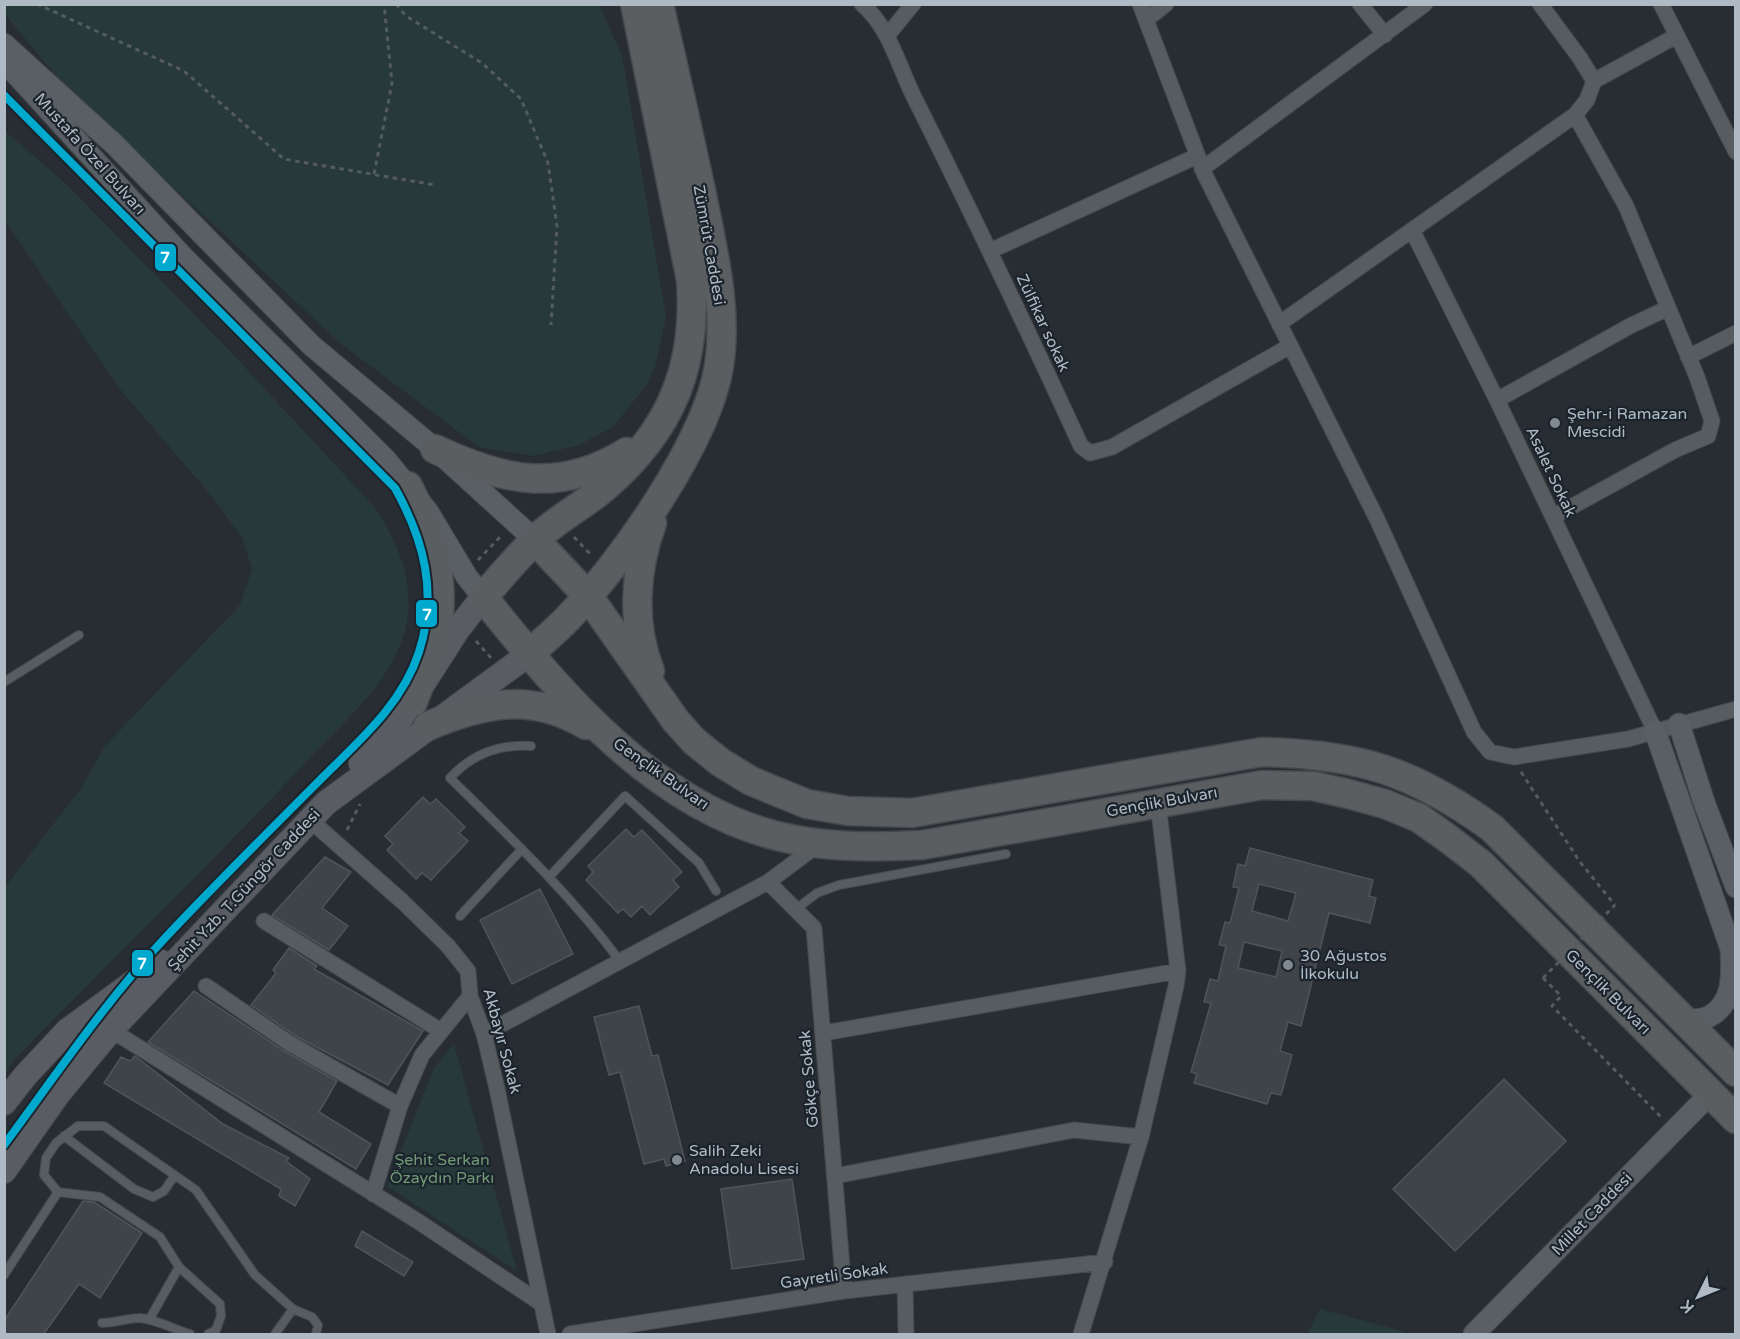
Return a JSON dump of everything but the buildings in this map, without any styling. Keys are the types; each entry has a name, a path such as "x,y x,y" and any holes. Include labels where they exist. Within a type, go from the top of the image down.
{"highway":[{"path":"483,597 535,540 603,488 635,458 672,405 682,380 690,346 693,308 691,280 641,5"},
{"name":"Zümrüt Caddesi","path":"529,654 588,596 614,564 664,490 686,454 711,395 719,367 721,310 710,235 641,5"},
{"path":"435,449 476,468 499,474 529,479 561,478 599,467 627,452 643,439 672,405"},
{"path":"408,486 426,522 434,549 439,589 435,641 414,702"},
{"path":"664,490 639,568 638,621 649,668 676,720"},
{"name":"Gençlik Bulvarı","path":"535,540 588,596 676,720 694,741 720,762 778,793 807,804 881,814 912,813 1262,752 1312,753 1363,762 1417,781 1459,805 1492,828 1736,1072"},
{"name":"Gençlik Bulvarı","path":"483,597 529,654 574,704 608,737 687,796 720,815 757,830 819,844 886,847 922,845 1262,785 1313,786 1385,804 1419,818 1480,864 1736,1119"},
{"path":"428,726 474,708 522,704 574,717 608,737"}],"main road":[{"path":"4,44 114,144 311,345 435,449 535,540"},
{"name":"Mustafa Özel Bulvarı","path":"4,61 183,257 387,461 408,486 483,597"},
{"path":"318,811 414,702 458,629 483,597"},
{"name":"Şehit Yzb. T.Güngör Caddesi","path":"4,1171 58,1094 111,1030 318,811 428,726 529,654"},
{"path":"1679,724 1704,802 1736,887"},
{"path":"1655,731 1731,948 1733,983 1721,1006 1707,1018 1684,1020"},
{"path":"4,1103 25,1076 67,1031 212,925"},
{"name":"Millet Caddesi","path":"1474,1335 1710,1094"}],"street":[{"name":"Zülfikar sokak","path":"862,4 874,15 887,36 912,94 990,251 1081,446 1090,453 1112,447 1290,346"},
{"path":"887,36 913,4"},
{"path":"1140,4 1200,163 1377,519 1474,732 1490,752 1514,757 1628,739 1736,709"},
{"path":"1146,20 1166,4"},
{"path":"1360,4 1385,35"},
{"path":"990,251 1200,163 1385,35 1425,4"},
{"path":"1540,4 1594,81"},
{"path":"1661,4 1736,152"},
{"path":"1279,324 1575,115 1587,100 1594,81 1676,36"},
{"path":"1553,517 1675,450 1708,436 1712,421 1626,206 1575,115"},
{"name":"Asalet Sokak","path":"1412,230 1497,400 1655,731"},
{"path":"1497,400 1630,326 1668,308"},
{"path":"1688,357 1736,333"},
{"path":"1081,1335 1141,1137 1178,971 1158,803"},
{"name":"Akbayır Sokak","path":"318,811 339,845 448,946 468,971 470,996 484,1034 539,1302 548,1335"},
{"path":"484,1034 768,882 819,844"},
{"name":"Gökçe Sokak","path":"768,882 814,928 844,1292"},
{"path":"264,921 441,1031"},
{"path":"824,1033 1178,971"},
{"path":"206,986 289,1043 400,1106"},
{"path":"373,1194 400,1106 422,1055 470,996"},
{"path":"111,1030 373,1194 539,1302"},
{"path":"836,1176 1074,1130 1141,1137"},
{"name":"Gayretli Sokak","path":"570,1335 844,1292 1105,1262"},
{"path":"904,1284 906,1335"}],"lane":[{"path":"4,682 79,635"},
{"path":"531,746 517,745 490,750 467,762 450,778 550,876 589,920 620,961"},
{"path":"550,876 625,796 699,863 716,891"},
{"path":"460,916 522,849"},
{"path":"796,909 817,893 839,885 1006,854"},
{"path":"208,1335 216,1330 221,1316 219,1304 179,1267 160,1238 100,1197 58,1192 44,1176 46,1158 56,1143 78,1126 104,1126 196,1190 255,1275 293,1309 312,1317 318,1325 316,1335"},
{"path":"64,1136 134,1189 153,1197 164,1191 175,1175"},
{"path":"4,1275 58,1192"},
{"path":"149,1320 179,1267"},
{"path":"275,1335 293,1309"},
{"path":"102,1323 117,1323 137,1318 190,1335"}],"path":[{"path":"37,4 184,71 284,159 435,184"},
{"path":"374,174 392,83 384,4"},
{"path":"396,4 406,16 482,63 521,99 548,163 555,216 551,325"},
{"path":"472,566 509,528"},
{"path":"573,536 593,557"},
{"path":"470,633 496,664"},
{"path":"1514,757 1540,804 1615,905 1543,978 1561,996 1552,1006 1674,1131"},
{"path":"339,845 346,837 348,824 360,804 368,796"}],"green space":[{"path":"4,5 599,5 622,55 666,317 655,367 647,384 613,427 579,445 534,456 479,447 341,344 60,81 5,14"},
{"path":"5,131 65,183 227,348 376,509 401,558 406,575 408,610 406,628 400,646 392,663 370,695 15,1059 5,1074 5,887 82,787 104,747 240,605 252,569 242,537 210,494 119,388 5,221"},
{"name":"Şehit Serkan Özaydın Parkı","path":"454,1044 517,1271 387,1186 434,1068"},
{"path":"1320,1309 1402,1331 1404,1334 1307,1334"}],"transit line":[{"name":"7","path":"4,95 395,488 414,527 425,567 427,588 425,630 419,652 411,672 388,708 360,741 220,880 143,962 82,1039 4,1145"}],"place":[{"name":"Şehr-i Ramazan Mescidi","path":"1555,423"},
{"name":"30 Ağustos İlkokulu","path":"1288,965"},
{"name":"Salih Zeki Anadolu Lisesi","path":"677,1160"}]}
